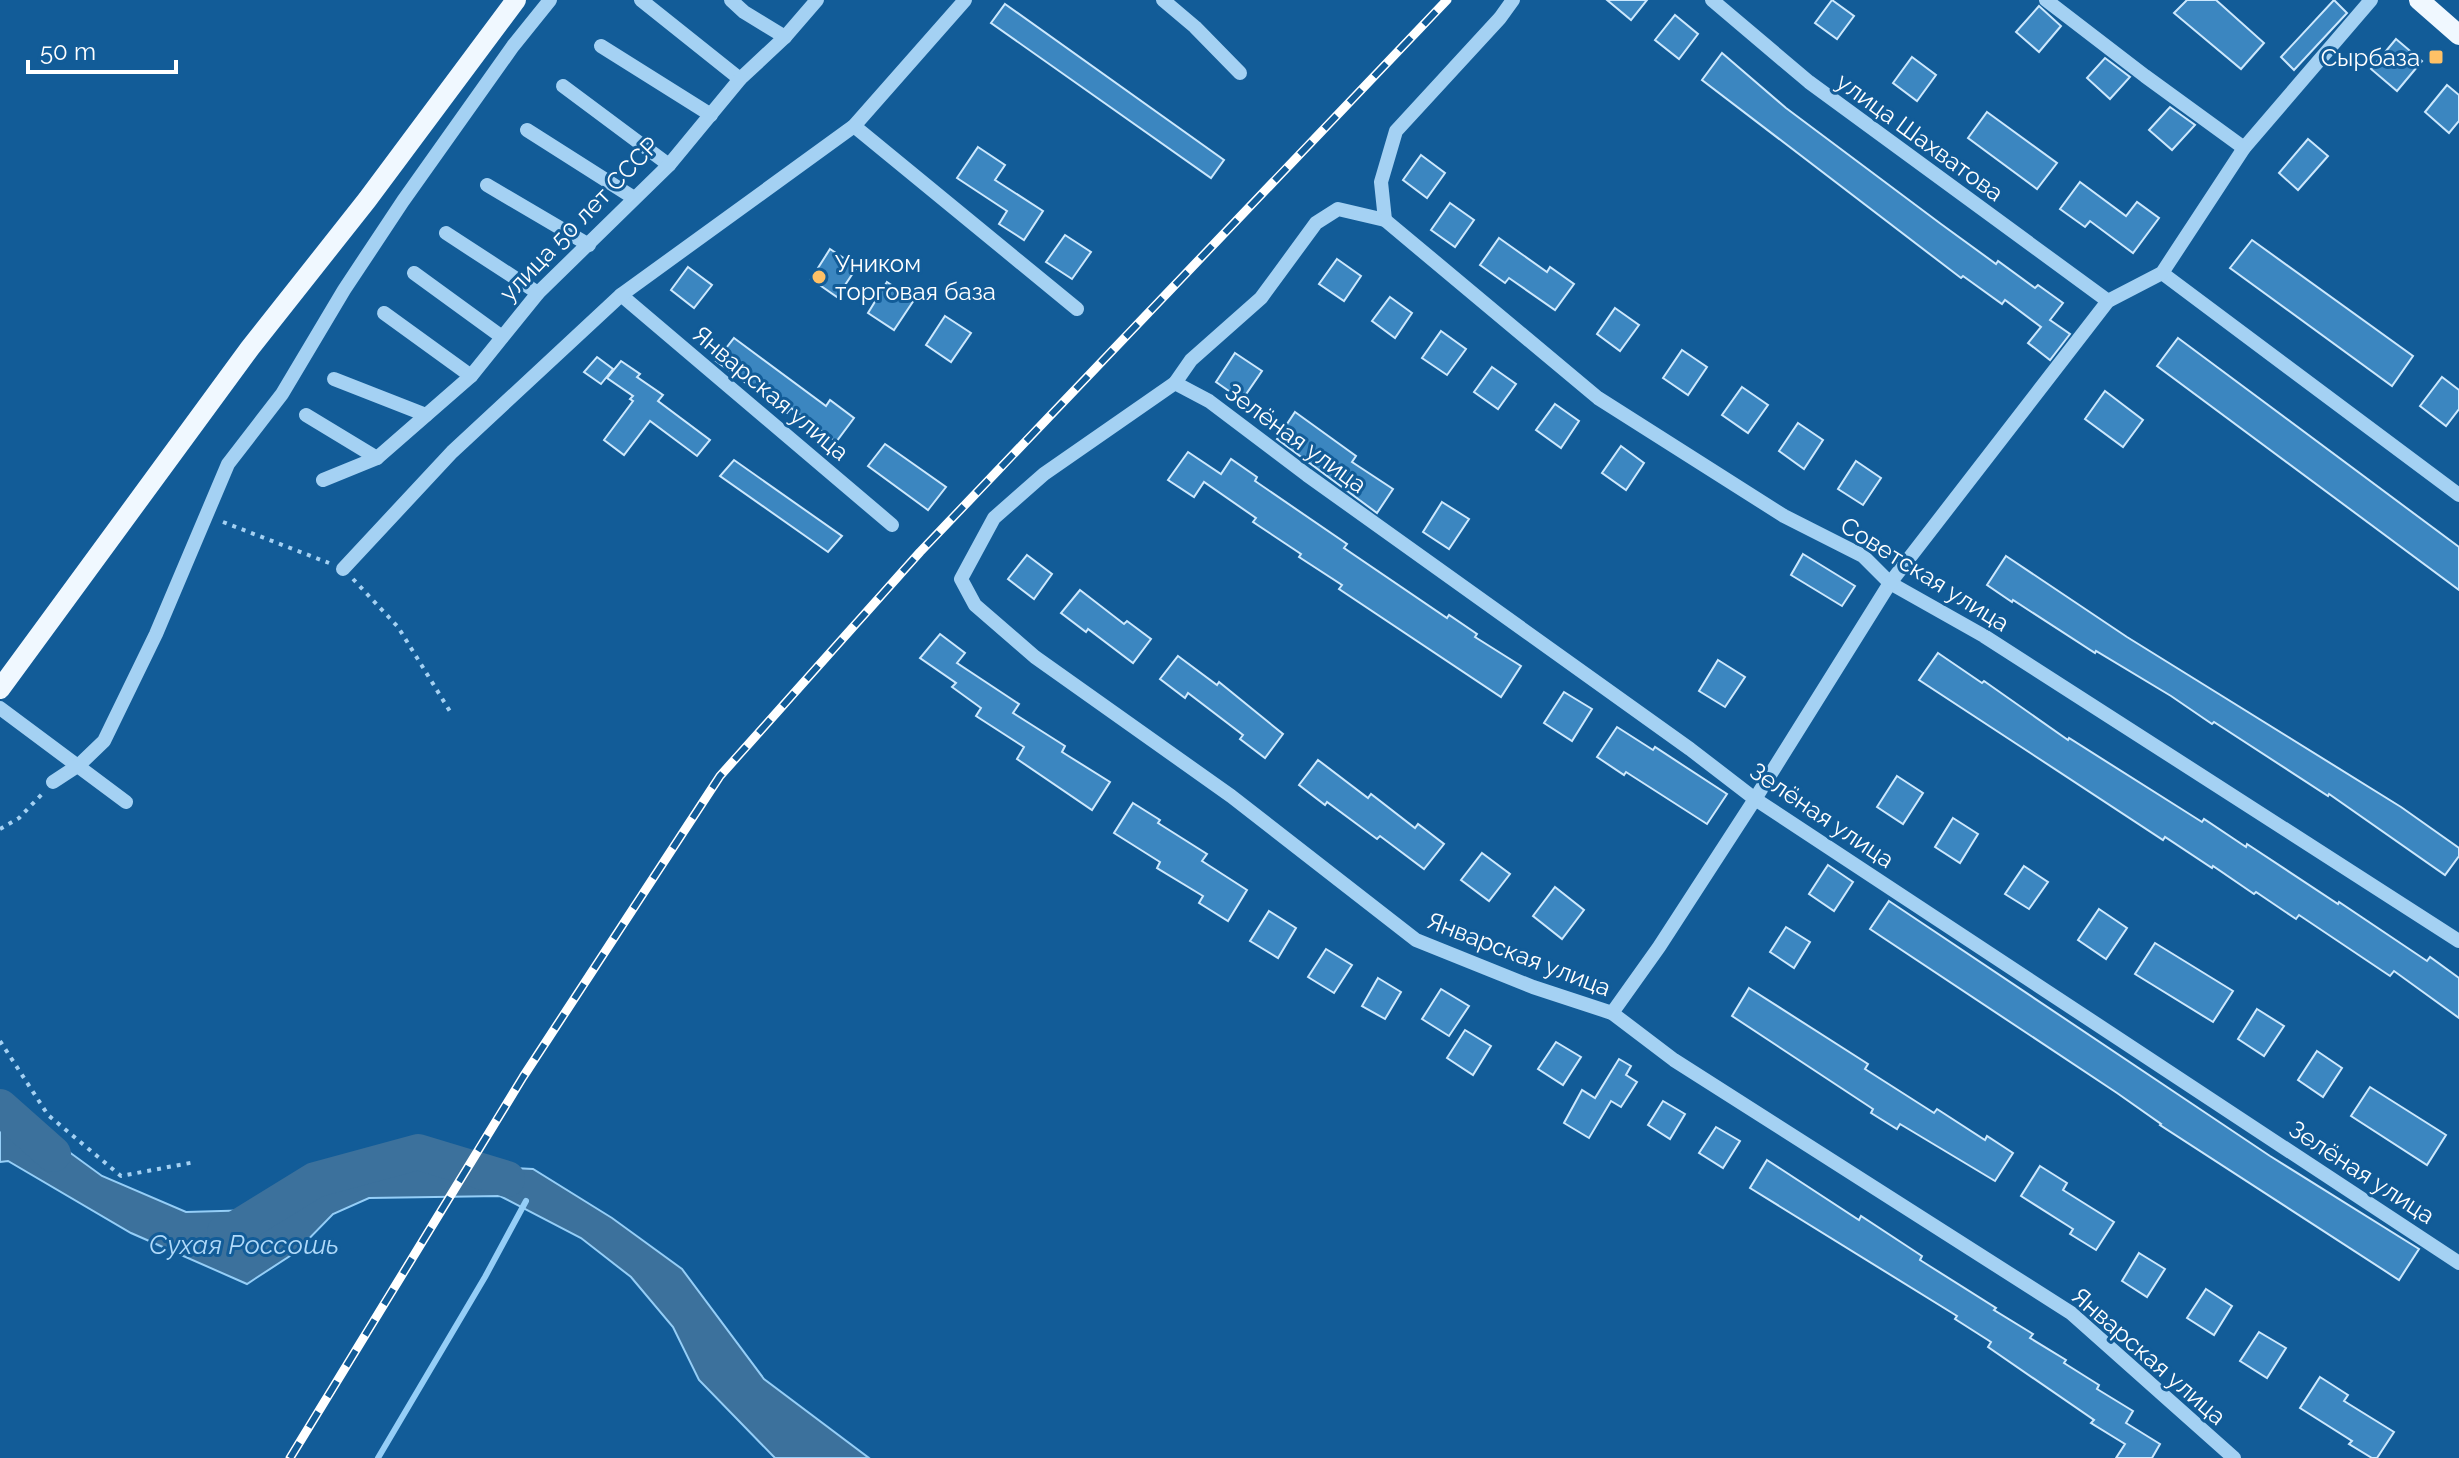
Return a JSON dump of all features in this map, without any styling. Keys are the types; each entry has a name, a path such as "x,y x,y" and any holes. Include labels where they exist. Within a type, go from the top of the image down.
{"main road":[{"path":"0,689 250,348 367,200 516,0"},
{"path":"2419,0 2459,35"}],"street":[{"path":"53,782 79,765 104,741 156,634 228,464 282,394 344,290 403,201 513,46 550,0"},
{"path":"641,0 740,79"},
{"path":"731,0 744,12 785,37"},
{"name":"улица 50 лет СССР","path":"323,480 377,458 471,376 538,293 669,165 740,79 785,37 817,0"},
{"path":"343,569 452,452 621,295 854,126 965,0"},
{"path":"1163,0 1195,27 1240,73"},
{"path":"1175,383 1191,360 1261,298 1316,223 1338,209 1385,220 1381,182 1396,131 1513,0"},
{"name":"улица Шахватова","path":"1712,0 1809,82 2108,301"},
{"path":"2046,0 2244,148"},
{"path":"1612,1013 1659,947 1755,799 1890,583 2108,301 2162,273 2244,148 2371,0"},
{"path":"601,46 711,115"},
{"path":"563,86 669,165"},
{"path":"854,126 1077,309"},
{"path":"527,130 634,198"},
{"path":"487,185 589,245"},
{"name":"Советская улица","path":"1385,220 1598,398 1784,516 1863,556 1890,583 1984,636 2459,941"},
{"path":"446,233 538,293"},
{"path":"414,273 502,337"},
{"path":"2162,273 2459,495"},
{"name":"Январская улица","path":"621,295 892,525"},
{"path":"384,313 471,376"},
{"path":"334,379 426,415"},
{"name":"Январская улица","path":"1175,383 1044,474 994,518 961,579 975,605 1035,657 1231,796 1416,940 1533,987 1612,1013 1674,1060 2071,1313 2234,1458"},
{"name":"Зелёная улица","path":"1175,383 1209,401 1755,799 2459,1263"},
{"path":"306,415 377,458"},
{"path":"0,708 126,802"}],"path":[{"path":"193,546 224,521 343,569 398,627 451,713"},
{"path":"0,829 19,818 53,782"},
{"path":"0,1041 48,1115 121,1176 195,1162"}],"water":[{"name":"Сухая Россошь","path":"28,1122 102,1176 186,1212 286,1209 365,1151 404,1162 533,1169 612,1218 682,1269 764,1379 869,1458 775,1458 699,1380 673,1327 631,1277 581,1238 500,1196 369,1198 333,1214 296,1252 247,1284 131,1233 8,1161 0,1162 0,1125"}],"building":[{"path":"1607,0 1647,0 1631,20"},
{"path":"1832,0 1854,16 1837,39 1815,23"},
{"path":"2187,0 2216,0 2264,43 2241,69 2174,13"},
{"path":"2334,0 2347,13 2294,70 2281,57"},
{"path":"1005,4 1224,160 1211,178 991,23"},
{"path":"2039,6 2061,26 2039,52 2016,32"},
{"path":"1675,15 1698,34 1679,59 1655,40"},
{"path":"2396,39 2422,61 2397,91 2371,69"},
{"path":"1722,53 1786,108 1941,224 1996,264 1998,261 2035,288 2038,285 2063,303 2050,320 2070,334 2050,360 2028,343 2041,327 2005,300 2002,304 1963,276 1961,278 1702,80"},
{"path":"1912,57 1936,75 1917,101 1893,83"},
{"path":"2105,58 2130,77 2110,99 2087,78"},
{"path":"2447,85 2459,95 2459,121 2449,133 2425,112"},
{"path":"2170,107 2195,125 2172,150 2149,130"},
{"path":"1987,112 2057,163 2037,189 1968,138"},
{"path":"2308,139 2328,156 2298,190 2279,173"},
{"path":"978,147 1005,165 995,180 1043,211 1024,240 999,224 1007,211 957,178"},
{"path":"1421,155 1445,173 1427,198 1403,180"},
{"path":"2080,182 2126,216 2137,202 2159,218 2133,253 2090,221 2085,227 2060,209"},
{"path":"1450,203 1474,220 1455,247 1431,230"},
{"path":"1065,235 1091,252 1072,279 1046,262"},
{"path":"1499,238 1547,272 1550,267 1574,284 1555,310 1509,278 1505,283 1480,265"},
{"path":"2252,240 2413,356 2392,386 2230,268"},
{"path":"830,249 857,267 837,297 811,279"},
{"path":"1337,259 1361,276 1344,301 1319,284"},
{"path":"688,267 712,285 694,308 671,290"},
{"path":"887,282 914,300 894,330 868,313"},
{"path":"1390,297 1412,313 1395,338 1372,321"},
{"path":"1615,308 1639,325 1620,351 1597,334"},
{"path":"945,316 971,333 951,362 926,345"},
{"path":"1441,331 1466,349 1447,375 1422,358"},
{"path":"734,338 826,406 830,400 854,418 836,442 791,408 787,413 716,361"},
{"path":"2178,338 2459,547 2459,590 2157,366"},
{"path":"1682,350 1707,367 1688,395 1663,378"},
{"path":"1235,353 1262,371 1242,400 1216,382"},
{"path":"597,357 613,369 601,384 584,372"},
{"path":"621,361 663,395 658,401 710,440 697,456 650,421 624,455 604,440 633,401 630,399 633,396 607,378"},
{"path":"1492,367 1516,384 1498,409 1474,392"},
{"path":"2442,377 2459,390 2459,409 2446,426 2420,406"},
{"path":"1742,387 1768,405 1748,433 1722,415"},
{"path":"2105,391 2143,420 2123,447 2085,419"},
{"path":"1555,404 1579,421 1561,448 1536,430"},
{"path":"1295,412 1356,456 1352,462 1393,489 1377,513 1277,439"},
{"path":"1798,423 1823,440 1804,469 1779,451"},
{"path":"885,444 946,487 928,510 868,466"},
{"path":"1621,446 1644,463 1626,490 1602,473"},
{"path":"1188,452 1221,474 1231,459 1257,477 1255,481 1347,544 1344,548 1447,618 1449,615 1477,634 1475,637 1521,666 1501,697 1339,589 1342,585 1299,557 1301,554 1253,522 1256,518 1204,482 1194,497 1168,480"},
{"path":"734,460 842,536 828,552 720,476"},
{"path":"1856,461 1881,478 1863,505 1838,489"},
{"path":"1442,502 1469,519 1449,549 1423,532"},
{"path":"1803,554 1855,586 1842,606 1791,575"},
{"path":"1027,555 1052,574 1034,599 1008,579"},
{"path":"2006,556 2127,637 2401,807 2459,848 2459,856 2445,875 2329,794 2012,602 1987,585"},
{"path":"1080,590 1124,624 1127,621 1151,639 1133,663 1061,613"},
{"path":"940,634 965,653 957,663 1019,704 1013,713 1065,746 1062,752 1110,782 1092,810 1017,759 1024,747 976,716 981,708 952,687 956,683 920,658"},
{"path":"1938,653 2068,740 2202,822 2204,819 2246,847 2247,844 2427,961 2430,957 2459,978 2459,1018 2394,971 2390,976 2299,915 2296,919 2165,837 2163,840 1919,680"},
{"path":"1178,656 1217,685 1219,682 1283,734 1265,758 1240,739 1243,735 1188,693 1185,698 1160,679"},
{"path":"1718,660 1745,677 1725,707 1699,691"},
{"path":"1564,692 1592,709 1572,741 1544,723"},
{"path":"1617,727 1653,750 1655,747 1727,794 1707,824 1597,757"},
{"path":"1318,760 1368,798 1371,794 1415,828 1418,824 1444,844 1424,869 1380,836 1377,839 1299,785"},
{"path":"1897,776 1923,793 1903,824 1877,807"},
{"path":"1133,803 1207,854 1202,861 1247,890 1228,921 1199,903 1203,896 1157,868 1160,862 1114,833"},
{"path":"1953,818 1978,834 1960,863 1935,847"},
{"path":"1482,853 1510,874 1489,901 1461,880"},
{"path":"1828,865 1853,882 1834,911 1809,894"},
{"path":"2024,866 2048,882 2029,909 2005,894"},
{"path":"1555,887 1584,910 1562,939 1533,916"},
{"path":"1889,901 2270,1156 2419,1249 2399,1280 2160,1125 2117,1093 1870,929"},
{"path":"2099,909 2127,928 2106,959 2078,940"},
{"path":"1269,911 1296,928 1278,958 1250,941"},
{"path":"1786,927 1810,942 1794,968 1770,952"},
{"path":"2155,943 2233,991 2213,1022 2135,974"},
{"path":"1326,949 1352,965 1334,993 1308,977"},
{"path":"1378,978 1401,992 1385,1019 1362,1006"},
{"path":"1749,988 1868,1064 1865,1069 1934,1113 1937,1109 1985,1140 1987,1136 2013,1153 1995,1181 1900,1124 1897,1129 1871,1113 1873,1109 1732,1016"},
{"path":"1441,989 1469,1006 1449,1036 1422,1019"},
{"path":"2257,1009 2284,1026 2264,1056 2238,1039"},
{"path":"1465,1030 1491,1046 1473,1075 1447,1058"},
{"path":"1556,1042 1581,1057 1563,1085 1538,1069"},
{"path":"2317,1051 2342,1068 2323,1097 2298,1080"},
{"path":"1619,1059 1631,1066 1626,1075 1637,1082 1621,1107 1611,1101 1589,1138 1564,1123 1582,1090 1595,1098"},
{"path":"2370,1087 2446,1135 2427,1165 2351,1116"},
{"path":"1663,1101 1685,1114 1670,1139 1648,1125"},
{"path":"1716,1127 1740,1141 1723,1168 1699,1153"},
{"path":"1767,1160 1859,1220 1861,1216 1922,1256 1920,1260 2033,1334 2030,1338 2099,1385 2097,1389 2133,1411 2126,1423 2160,1444 2152,1458 2116,1458 2125,1444 2091,1423 2094,1420 1988,1347 1991,1342 1955,1319 1957,1316 1750,1188"},
{"path":"2040,1166 2067,1183 2063,1190 2114,1222 2096,1250 2070,1234 2073,1229 2021,1196"},
{"path":"2139,1253 2165,1269 2147,1297 2122,1281"},
{"path":"2206,1289 2232,1306 2214,1335 2187,1318"},
{"path":"2259,1332 2286,1348 2267,1378 2240,1361"},
{"path":"2320,1377 2348,1395 2344,1401 2394,1432 2377,1458 2349,1444 2352,1441 2300,1408"}],"waterway":[{"name":"Сухая Россошь","path":"0,1107 53,1154"},
{"name":"Сухая Россошь","path":"225,1232 229,1233 315,1180 418,1152 507,1179"},
{"path":"378,1458 526,1201"}],"railway":[{"path":"290,1458 523,1077 720,776 920,552 1447,0"}],"place":[{"name":"Сырбаза","path":"2436,57"},
{"name":"Уником торговая база","path":"819,277"}]}
